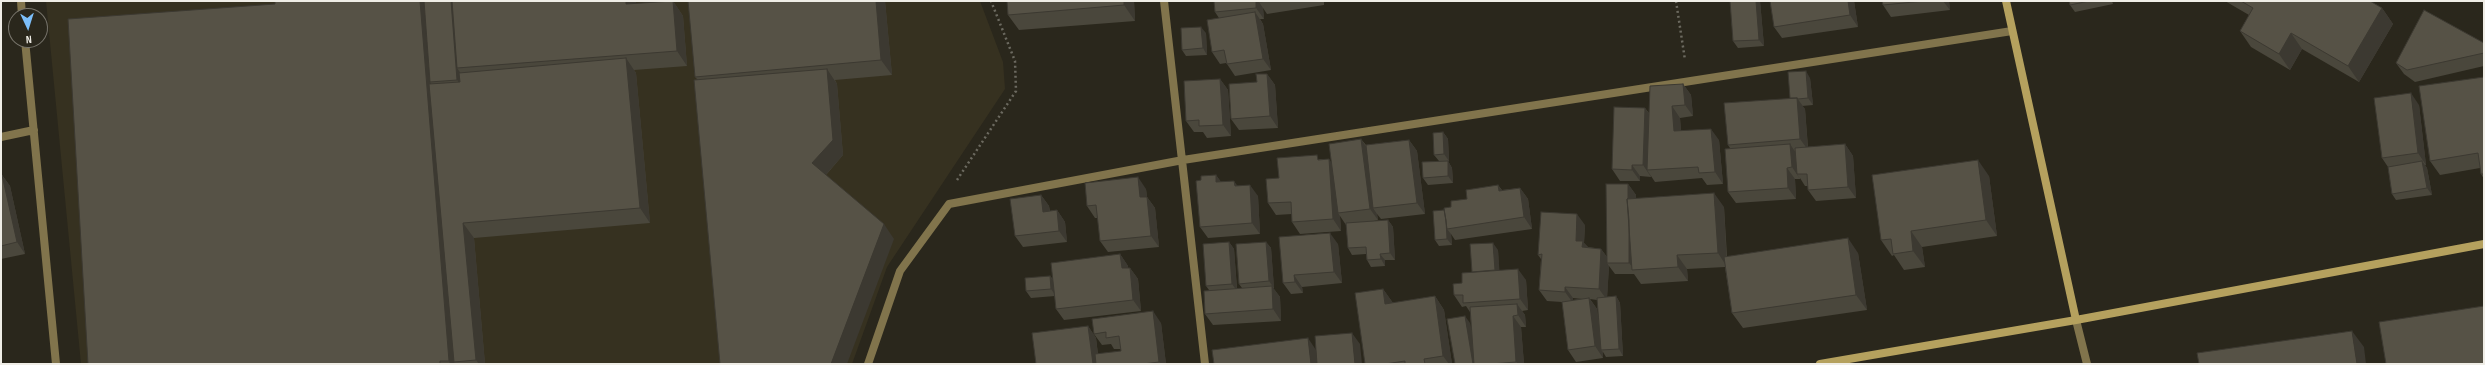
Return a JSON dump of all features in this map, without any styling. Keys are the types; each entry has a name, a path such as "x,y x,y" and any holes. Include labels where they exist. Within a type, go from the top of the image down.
{"street":[{"path":"1164,1 1205,364"},
{"path":"2006,1 2087,364"},
{"path":"868,364 900,271 949,204 1183,160 1688,80 2012,31"},
{"path":"26,48 56,364"},
{"path":"1,137 34,130"},
{"path":"1820,364 2076,320 2484,244"}],"path":[{"path":"949,204 956,182 1016,91 1015,61 991,1"},
{"path":"1676,1 1688,80"}],"shaded area":[{"path":"46,1 980,1 1003,62 1005,89 887,267 852,364 81,364 48,22 48,8 47,8"}],"building":[{"path":"275,1 420,1 449,361 440,361 440,364 88,364 68,19 275,4"},
{"path":"424,1 451,1 457,80 430,82"},
{"path":"452,1 626,1 626,4 673,1 677,51 457,68"},
{"path":"688,1 876,1 881,60 695,77"},
{"path":"1007,1 1124,1 1124,5 1008,15"},
{"path":"1214,1 1256,1 1256,8 1215,12"},
{"path":"1730,1 1756,1 1759,40 1733,41"},
{"path":"1770,1 1848,1 1850,15 1774,27"},
{"path":"1882,1 1924,1 1883,5"},
{"path":"2069,1 2089,1 2070,5"},
{"path":"2241,1 2370,1 2382,8 2348,66 2291,33 2279,54 2240,31 2253,8"},
{"path":"2424,10 2484,43 2484,53 2407,70 2396,63"},
{"path":"1255,12 1263,59 1227,64 1224,50 1212,52 1207,20"},
{"path":"1201,27 1203,48 1182,50 1181,28"},
{"path":"626,58 640,208 463,223 476,360 454,362 429,84 460,82 459,73"},
{"path":"827,69 833,140 812,163 884,224 831,364 720,364 694,80"},
{"path":"1806,71 1808,98 1790,98 1788,72"},
{"path":"1256,74 1267,74 1270,116 1231,119 1229,84 1257,82"},
{"path":"2484,77 2484,174 2481,174 2478,153 2430,161 2419,86"},
{"path":"1220,79 1223,125 1199,126 1199,120 1186,121 1184,81"},
{"path":"1683,84 1685,105 1672,106 1674,131 1711,129 1715,172 1699,173 1698,167 1647,170 1650,86"},
{"path":"2411,93 2418,153 2382,158 2374,98"},
{"path":"1797,98 1800,139 1728,145 1724,103"},
{"path":"1614,107 1645,108 1643,165 1632,165 1632,170 1612,169"},
{"path":"1443,132 1444,154 1434,155 1433,133"},
{"path":"1361,139 1370,209 1338,213 1329,144"},
{"path":"1409,140 1417,203 1373,208 1366,145"},
{"path":"1790,144 1792,167 1787,168 1788,188 1728,192 1725,149"},
{"path":"1845,144 1848,187 1808,190 1807,174 1797,174 1795,148"},
{"path":"1317,155 1318,160 1329,159 1333,219 1292,222 1291,202 1268,203 1266,179 1279,178 1277,158"},
{"path":"1978,160 1986,220 1911,231 1913,251 1893,254 1891,239 1881,240 1872,175"},
{"path":"1448,161 1448,176 1423,178 1422,162"},
{"path":"2422,161 2427,188 2392,194 2388,167"},
{"path":"1,175 17,242 1,246"},
{"path":"1216,175 1216,182 1234,181 1235,186 1250,185 1252,223 1200,227 1196,181 1201,180 1201,176"},
{"path":"1138,177 1140,197 1147,197 1151,236 1100,241 1096,205 1087,206 1085,183"},
{"path":"1606,184 1628,184 1629,263 1607,263"},
{"path":"1498,185 1499,191 1520,188 1524,217 1447,229 1444,208 1451,207 1451,201 1467,199 1466,190"},
{"path":"1714,193 1718,253 1677,255 1678,267 1632,270 1627,199"},
{"path":"1041,195 1043,212 1057,210 1059,231 1015,236 1010,199"},
{"path":"1444,210 1447,239 1435,240 1433,211"},
{"path":"1541,212 1577,214 1576,241 1583,241 1582,247 1601,249 1599,289 1565,287 1565,292 1539,290 1542,254 1538,255"},
{"path":"1388,220 1390,253 1380,254 1381,259 1367,260 1366,247 1348,248 1346,223"},
{"path":"1330,233 1334,272 1294,275 1295,282 1283,283 1279,237"},
{"path":"1848,238 1856,295 1732,313 1724,257"},
{"path":"1229,242 1232,284 1206,286 1203,244"},
{"path":"1266,242 1269,281 1239,284 1236,244"},
{"path":"1493,243 1495,270 1472,272 1470,244"},
{"path":"1120,254 1122,268 1130,268 1133,300 1056,309 1051,263"},
{"path":"1518,269 1520,299 1463,303 1463,295 1454,295 1453,284 1462,283 1462,273"},
{"path":"1050,276 1051,289 1026,291 1025,278"},
{"path":"1272,286 1273,309 1205,314 1204,291"},
{"path":"1383,289 1385,304 1435,296 1443,356 1424,359 1425,364 1405,364 1405,361 1385,364 1365,364 1355,293"},
{"path":"1616,296 1619,349 1601,350 1597,298"},
{"path":"1589,298 1595,346 1568,350 1562,302"},
{"path":"1517,304 1518,315 1513,316 1516,362 1474,364 1470,307"},
{"path":"2484,306 2484,364 2386,364 2379,322"},
{"path":"1153,311 1159,362 1143,364 1096,364 1095,354 1121,351 1119,336 1106,338 1106,332 1094,334 1092,319"},
{"path":"1465,316 1473,364 1455,364 1447,319"},
{"path":"1088,326 1093,364 1036,364 1032,333"},
{"path":"2352,331 2357,364 2199,364 2197,353"},
{"path":"1352,333 1355,364 1317,364 1315,336"},
{"path":"1308,338 1311,364 1214,364 1212,350"}]}
